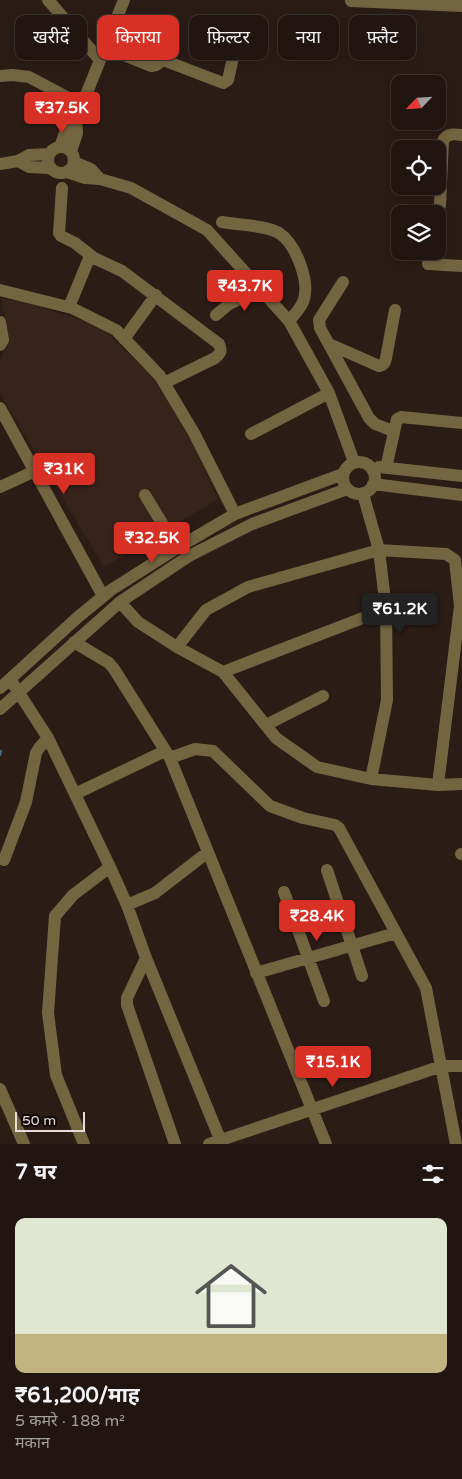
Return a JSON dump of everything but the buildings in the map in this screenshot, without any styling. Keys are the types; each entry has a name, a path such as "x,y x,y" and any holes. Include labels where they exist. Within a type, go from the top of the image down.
{"street":[{"path":"48,0 97,49"},
{"path":"117,15 124,0"},
{"path":"351,1 462,6"},
{"path":"64,157 48,160 50,168 57,174 64,157 67,127 76,119 98,60"},
{"path":"128,60 151,66 163,60 223,83 228,80 232,60"},
{"path":"0,76 29,77 82,105"},
{"path":"440,205 443,140 445,136 451,134 462,134"},
{"path":"0,164 18,161 29,155 64,157 91,169 100,179 131,188 207,230 289,321 329,394 354,462"},
{"path":"18,161 29,167 50,168"},
{"path":"62,188 59,233 64,239 75,243 90,256 116,267 156,295 219,344 222,350 215,358 164,383"},
{"path":"222,222 268,229 279,233 289,242 298,256 303,273 305,291 303,302 289,321"},
{"path":"69,307 90,256"},
{"path":"428,264 462,266"},
{"path":"343,282 319,320 320,328 372,422 393,431"},
{"path":"216,315 229,304 261,289"},
{"path":"0,290 69,307 116,330 160,376 194,433 235,514"},
{"path":"124,339 156,295"},
{"path":"329,344 379,366 383,365 386,363 395,310"},
{"path":"0,322 3,340 0,345"},
{"path":"252,434 329,394"},
{"path":"0,408 103,596"},
{"path":"386,468 397,419 401,417 462,423"},
{"path":"462,476 386,468 354,462 343,474 235,514 103,596 5,684 18,692 48,738 110,867 127,905 217,1143 442,1066 462,1066"},
{"path":"343,474 348,489 362,494 374,484 374,474 369,465"},
{"path":"0,487 35,472"},
{"path":"374,484 462,495"},
{"path":"0,708 120,602 189,556 252,524 348,489"},
{"path":"362,494 379,550 386,609 387,700 371,780"},
{"path":"146,495 178,548"},
{"path":"177,647 206,610 248,587 379,550 446,554 459,560 460,606 438,785"},
{"path":"120,602 138,622 177,647 223,672 276,738 317,767 371,780 438,785 462,784"},
{"path":"223,672 386,609"},
{"path":"74,642 110,663 168,754 326,1144"},
{"path":"266,725 323,696"},
{"path":"4,860 26,802 36,753 48,738"},
{"path":"75,794 168,754 195,749 213,751 270,806 303,818 335,825 426,988 456,1144"},
{"path":"127,905 155,893 208,852"},
{"path":"84,1144 56,1075 48,1013 55,916 73,895 110,867"},
{"path":"327,870 362,976"},
{"path":"284,892 324,1001"},
{"path":"256,973 396,932"},
{"path":"146,958 127,998 127,1006 175,1144"},
{"path":"0,1089 24,1144"}],"shaded area":[{"path":"1,298 25,302 100,326 159,383 192,443 218,499 104,567 0,394 0,361 7,343 7,328"}],"waterway":[{"path":"0,755 1,751"}]}
